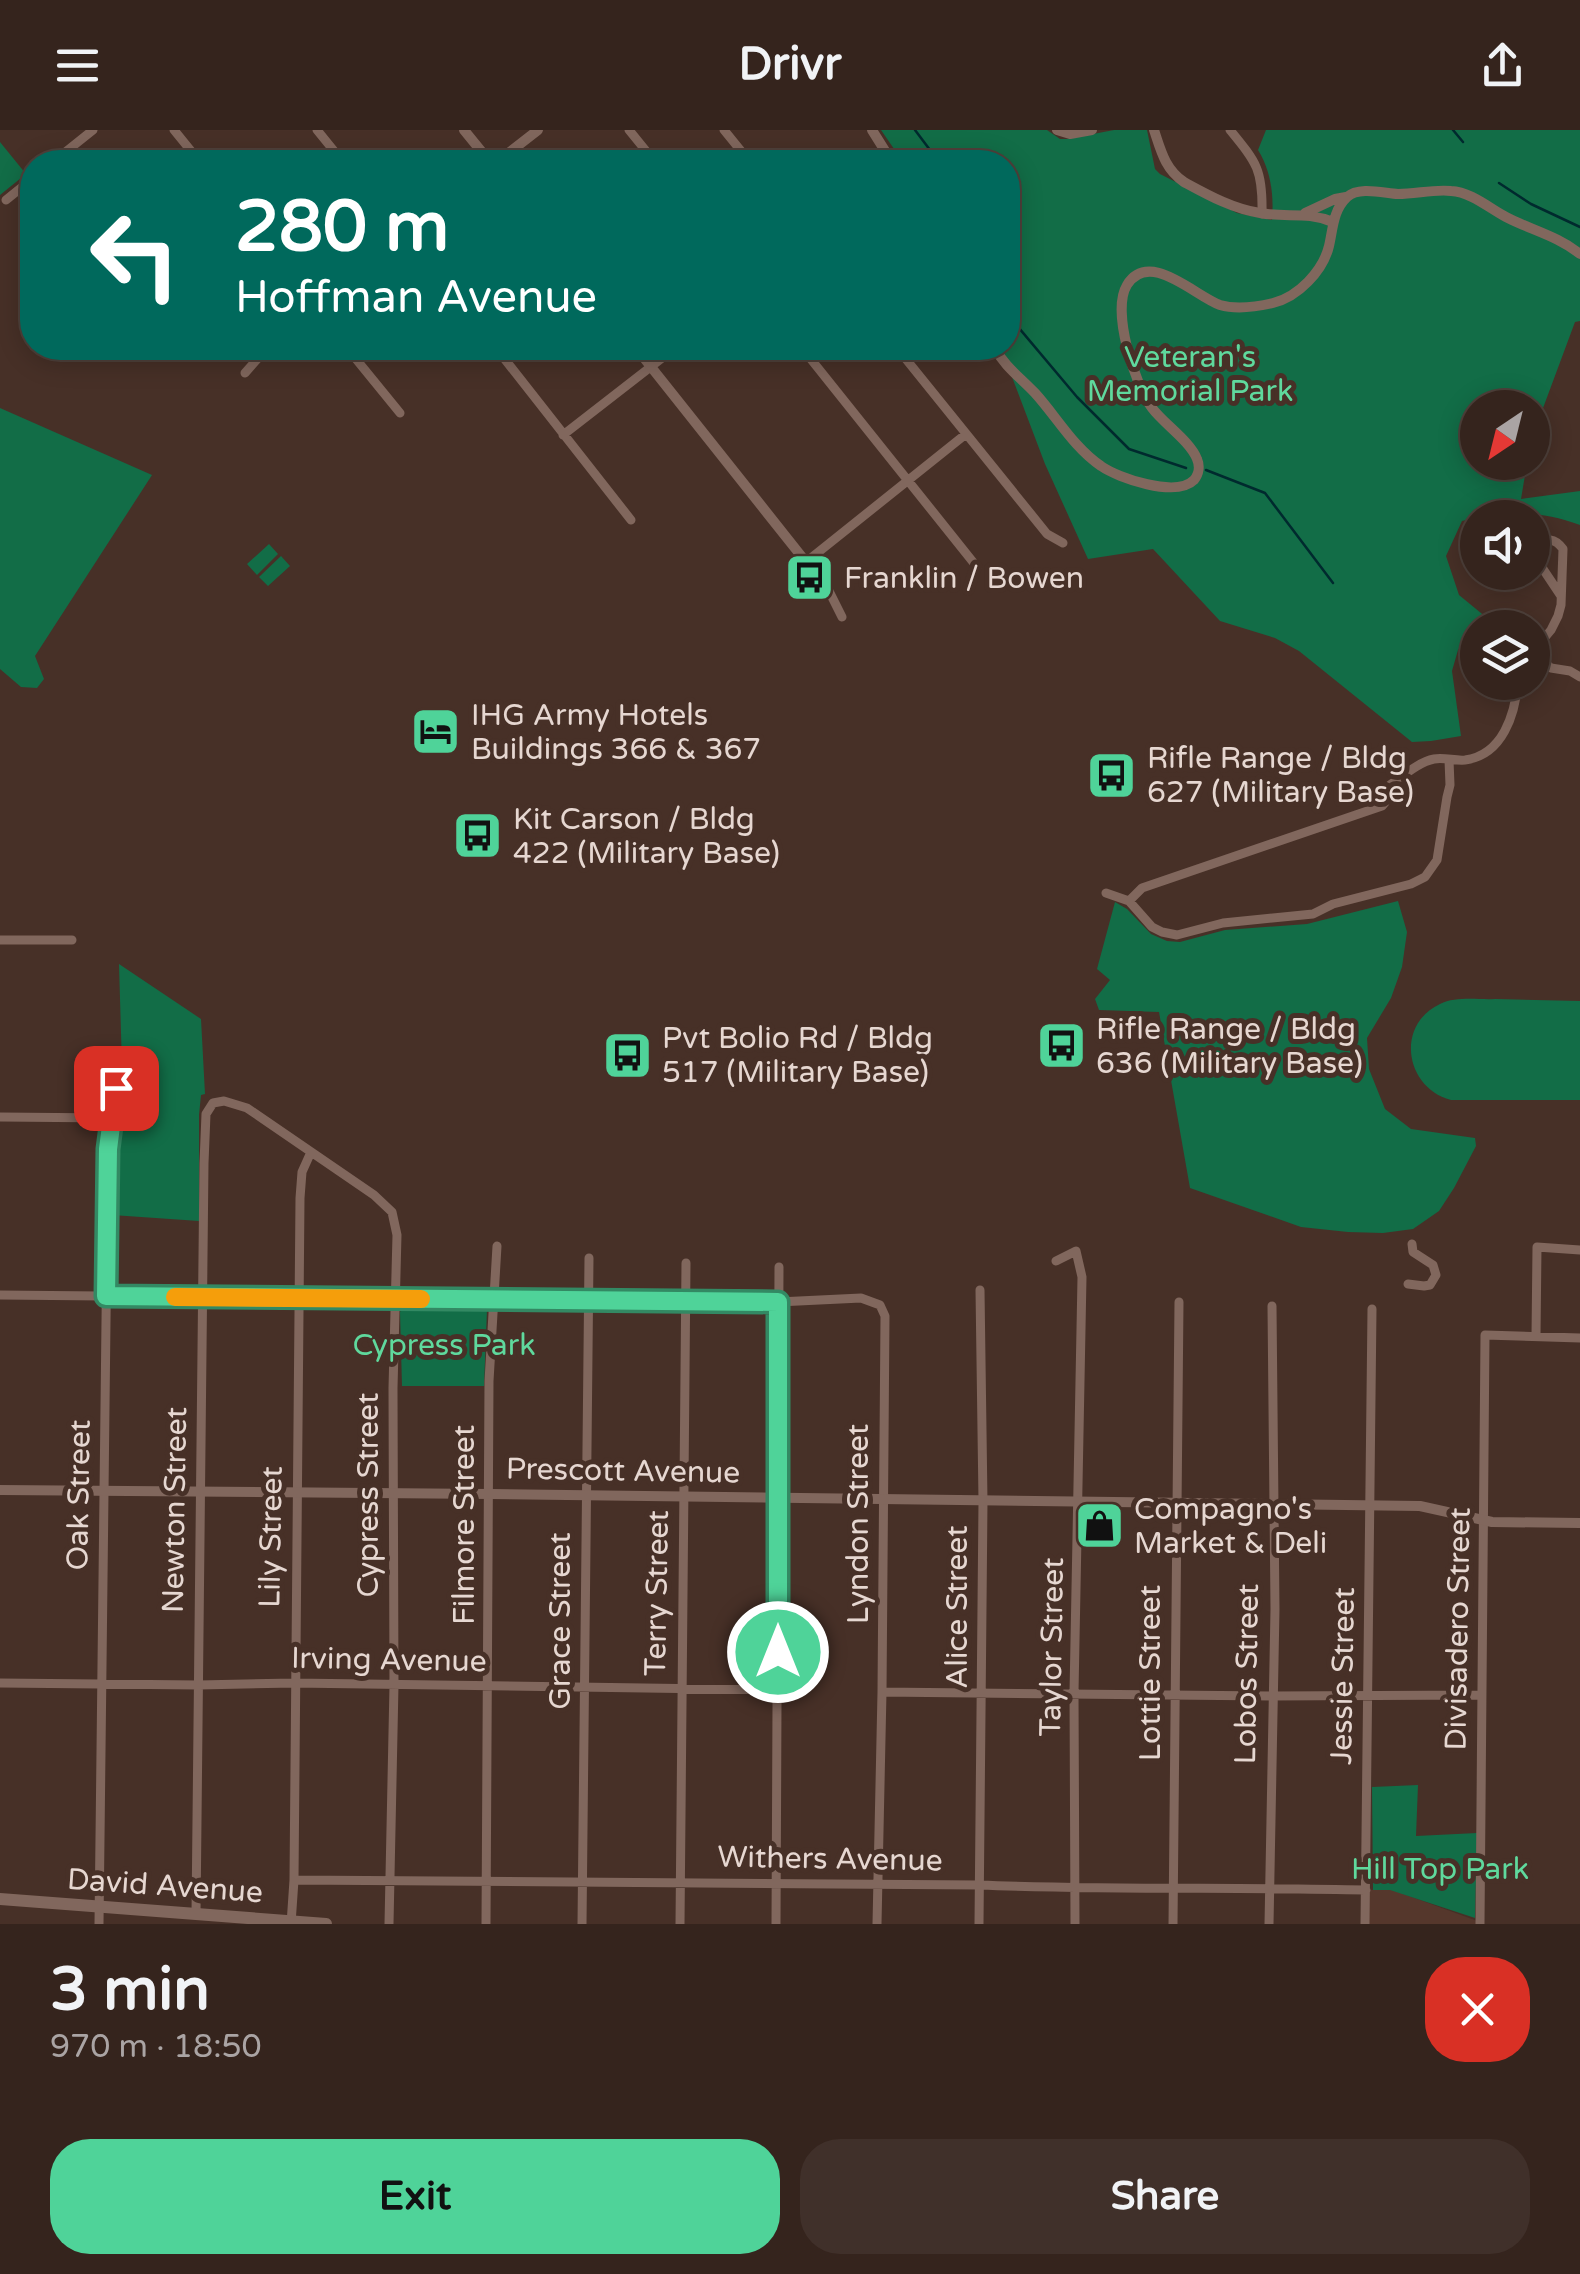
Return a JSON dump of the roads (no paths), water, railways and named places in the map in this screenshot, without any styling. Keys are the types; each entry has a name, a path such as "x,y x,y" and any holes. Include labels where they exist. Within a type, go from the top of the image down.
{"main road":[{"name":"David Avenue","path":"0,1899 326,1924"}],"street":[{"path":"70,150 94,130"},
{"path":"174,130 190,150"},
{"path":"317,130 333,150"},
{"path":"464,130 482,150"},
{"path":"510,150 538,130"},
{"path":"629,130 645,150"},
{"path":"724,130 740,150"},
{"path":"1057,130 1070,134 1092,130"},
{"path":"1154,130 1162,156 1176,176 1227,203 1262,214 1307,214 1333,222"},
{"path":"1230,130 1257,166 1262,183 1262,214"},
{"path":"6,200 20,189"},
{"path":"1307,214 1335,199 1362,191 1402,194 1452,190 1560,240 1580,254"},
{"path":"1004,360 1096,463 1130,480 1180,487 1196,478 1198,462 1192,450 1152,409 1139,387 1122,315 1128,283 1141,274 1154,272 1173,278 1219,304 1242,308 1277,302 1295,292 1326,259 1333,222 1346,198"},
{"path":"1307,214 1331,239"},
{"path":"244,374 256,360"},
{"path":"358,360 400,413"},
{"path":"505,360 631,520"},
{"path":"646,360 829,590 842,617"},
{"path":"563,436 660,360"},
{"path":"812,360 977,567"},
{"path":"907,360 1047,534 1063,544"},
{"path":"806,562 966,434"},
{"path":"1550,630 1561,605 1563,549 1547,539 1536,546 1535,557 1561,596"},
{"path":"1550,667 1580,677"},
{"path":"1128,901 1142,888 1382,806 1388,798 1387,787 1430,760 1464,760 1488,752 1510,721 1516,700"},
{"path":"1106,893 1128,901 1152,927 1177,935 1222,923 1313,914 1333,904 1417,881 1438,860 1450,786 1449,760"},
{"path":"0,940 72,940"},
{"name":"Oak Street","path":"99,1924 108,1149 118,1068"},
{"name":"Newton Street","path":"196,1914 206,1114 218,1102 235,1102 310,1152"},
{"path":"0,1117 112,1118"},
{"name":"Cypress Street","path":"310,1152 374,1195 388,1207 395,1220 389,1924"},
{"name":"Lily Street","path":"291,1922 302,1172 310,1152"},
{"path":"1408,1284 1430,1285 1436,1275 1433,1265 1413,1252 1412,1244"},
{"name":"Filmore Street","path":"486,1924 489,1381 497,1246"},
{"path":"1580,1250 1537,1247 1536,1336 1580,1338"},
{"name":"Taylor Street","path":"1056,1261 1076,1251 1082,1277 1074,1693 1075,1924"},
{"name":"Grace Street","path":"582,1924 589,1258"},
{"name":"Terry Street","path":"680,1924 686,1263"},
{"path":"776,1924 778,1267"},
{"name":"Alice Street","path":"979,1924 983,1501 980,1290"},
{"path":"0,1295 778,1302"},
{"name":"Lyndon Street","path":"778,1302 861,1298 880,1305 884,1316 876,1924"},
{"name":"Lottie Street","path":"1173,1924 1178,1302"},
{"name":"Lobos Street","path":"1268,1924 1275,1609 1272,1306"},
{"name":"Jessie Street","path":"1365,1924 1372,1309"},
{"name":"Divisadero Street","path":"1480,1924 1485,1335 1536,1336"},
{"name":"Prescott Avenue","path":"0,1490 1370,1505 1433,1507 1504,1523 1580,1523"},
{"name":"Irving Avenue","path":"0,1683 778,1690"},
{"path":"882,1692 1481,1695"},
{"name":"Withers Avenue","path":"294,1880 1366,1890"}],"waterway":[{"path":"915,130 930,150"},
{"path":"1453,130 1463,142"},
{"path":"1499,183 1531,204 1580,227"},
{"path":"1020,329 1077,397 1129,449 1186,468"},
{"path":"1206,470 1265,493 1333,583"}],"place":[{"name":"Franklin / Bowen","path":"809,578"},
{"name":"IHG Army Hotels Buildings 366 & 367","path":"436,732"},
{"name":"Rifle Range / Bldg 627 (Military Base)","path":"1112,775"},
{"name":"Kit Carson / Bldg 422 (Military Base)","path":"478,836"},
{"name":"Rifle Range / Bldg 636 (Military Base)","path":"1061,1046"},
{"name":"Pvt Bolio Rd / Bldg 517 (Military Base)","path":"627,1055"},
{"name":"Compagno's Market & Deli","path":"1099,1526"}],"park label":[{"name":"Veteran's Memorial Park","path":"1190,374"},
{"name":"Cypress Park","path":"444,1345"},
{"name":"Hill Top Park","path":"1440,1869"}]}
